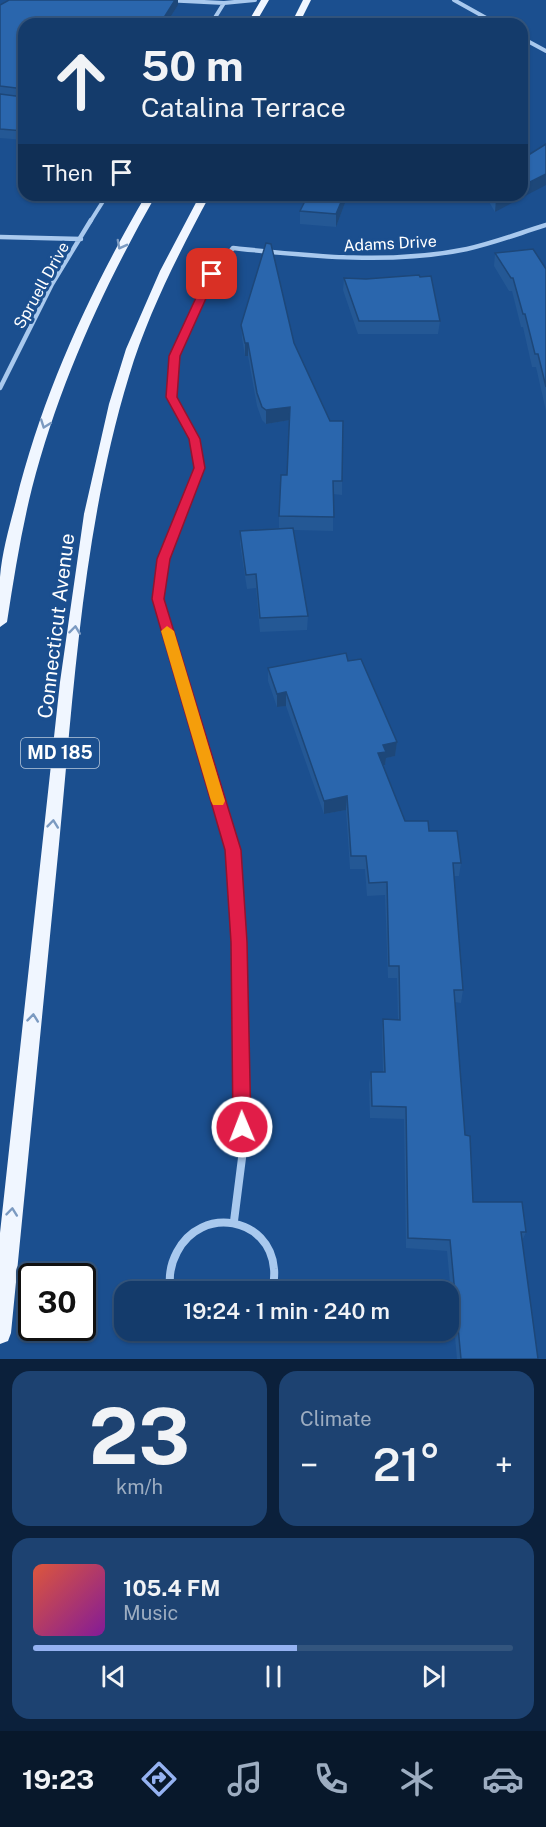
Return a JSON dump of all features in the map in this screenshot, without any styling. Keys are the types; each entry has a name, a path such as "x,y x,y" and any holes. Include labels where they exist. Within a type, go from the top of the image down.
{"main road":[{"path":"254,18 265,0"},
{"path":"299,18 307,0"},
{"path":"0,622 15,533 37,445 81,326 124,239 147,201"},
{"name":"Connecticut Avenue","path":"0,1333 58,774 82,568 99,473 115,402 149,305 202,201"}],"street":[{"path":"164,0 224,3 255,0"},
{"path":"454,0 486,18"},
{"path":"215,18 224,3"},
{"path":"528,41 546,51"},
{"name":"Spruell Drive","path":"0,388 52,284 103,201"},
{"name":"Adams Drive","path":"234,1221 243,1150 239,942 233,850 158,599 163,559 200,468 194,439 172,397 175,356 212,274 232,248 335,258 404,257 466,249 546,225"},
{"path":"0,237 81,239"},
{"path":"171,1281 170,1268 175,1252 186,1237 200,1227 216,1221 234,1221 249,1228 262,1238 271,1252 276,1281"}],"building":[{"path":"9,0 175,0 164,18 18,18 18,88 0,86 0,5"},
{"path":"0,94 18,96 18,130 0,129"},
{"path":"546,144 546,174 528,183 528,155"},
{"path":"305,201 341,201 336,214 300,211"},
{"path":"266,243 271,244 294,343 330,421 343,421 342,481 333,481 334,517 279,516 281,475 287,475 290,407 266,410 262,407 257,393 248,343 245,343 241,325"},
{"path":"533,249 546,269 546,387 538,354 535,354 513,278 495,253"},
{"path":"419,275 420,277 431,276 440,321 359,321 344,278 366,279"},
{"path":"293,528 308,616 260,618 256,574 246,575 240,531"},
{"path":"346,653 348,661 361,659 397,742 383,745 386,752 378,753 405,821 428,821 429,831 457,831 461,863 453,863 463,990 454,990 465,1135 470,1136 473,1202 522,1202 526,1232 521,1232 538,1359 461,1359 459,1281 454,1281 450,1240 408,1238 406,1107 372,1106 371,1072 385,1072 383,1019 400,1020 399,966 389,966 387,882 369,883 366,856 351,856 347,796 324,801 286,692 277,694 268,668"}],"slow traffic":[{"path":"167,631 218,801"}],"route":[{"path":"212,274 175,356 172,397 194,439 200,468 163,559 158,599 233,850 239,942 242,1127"}]}
